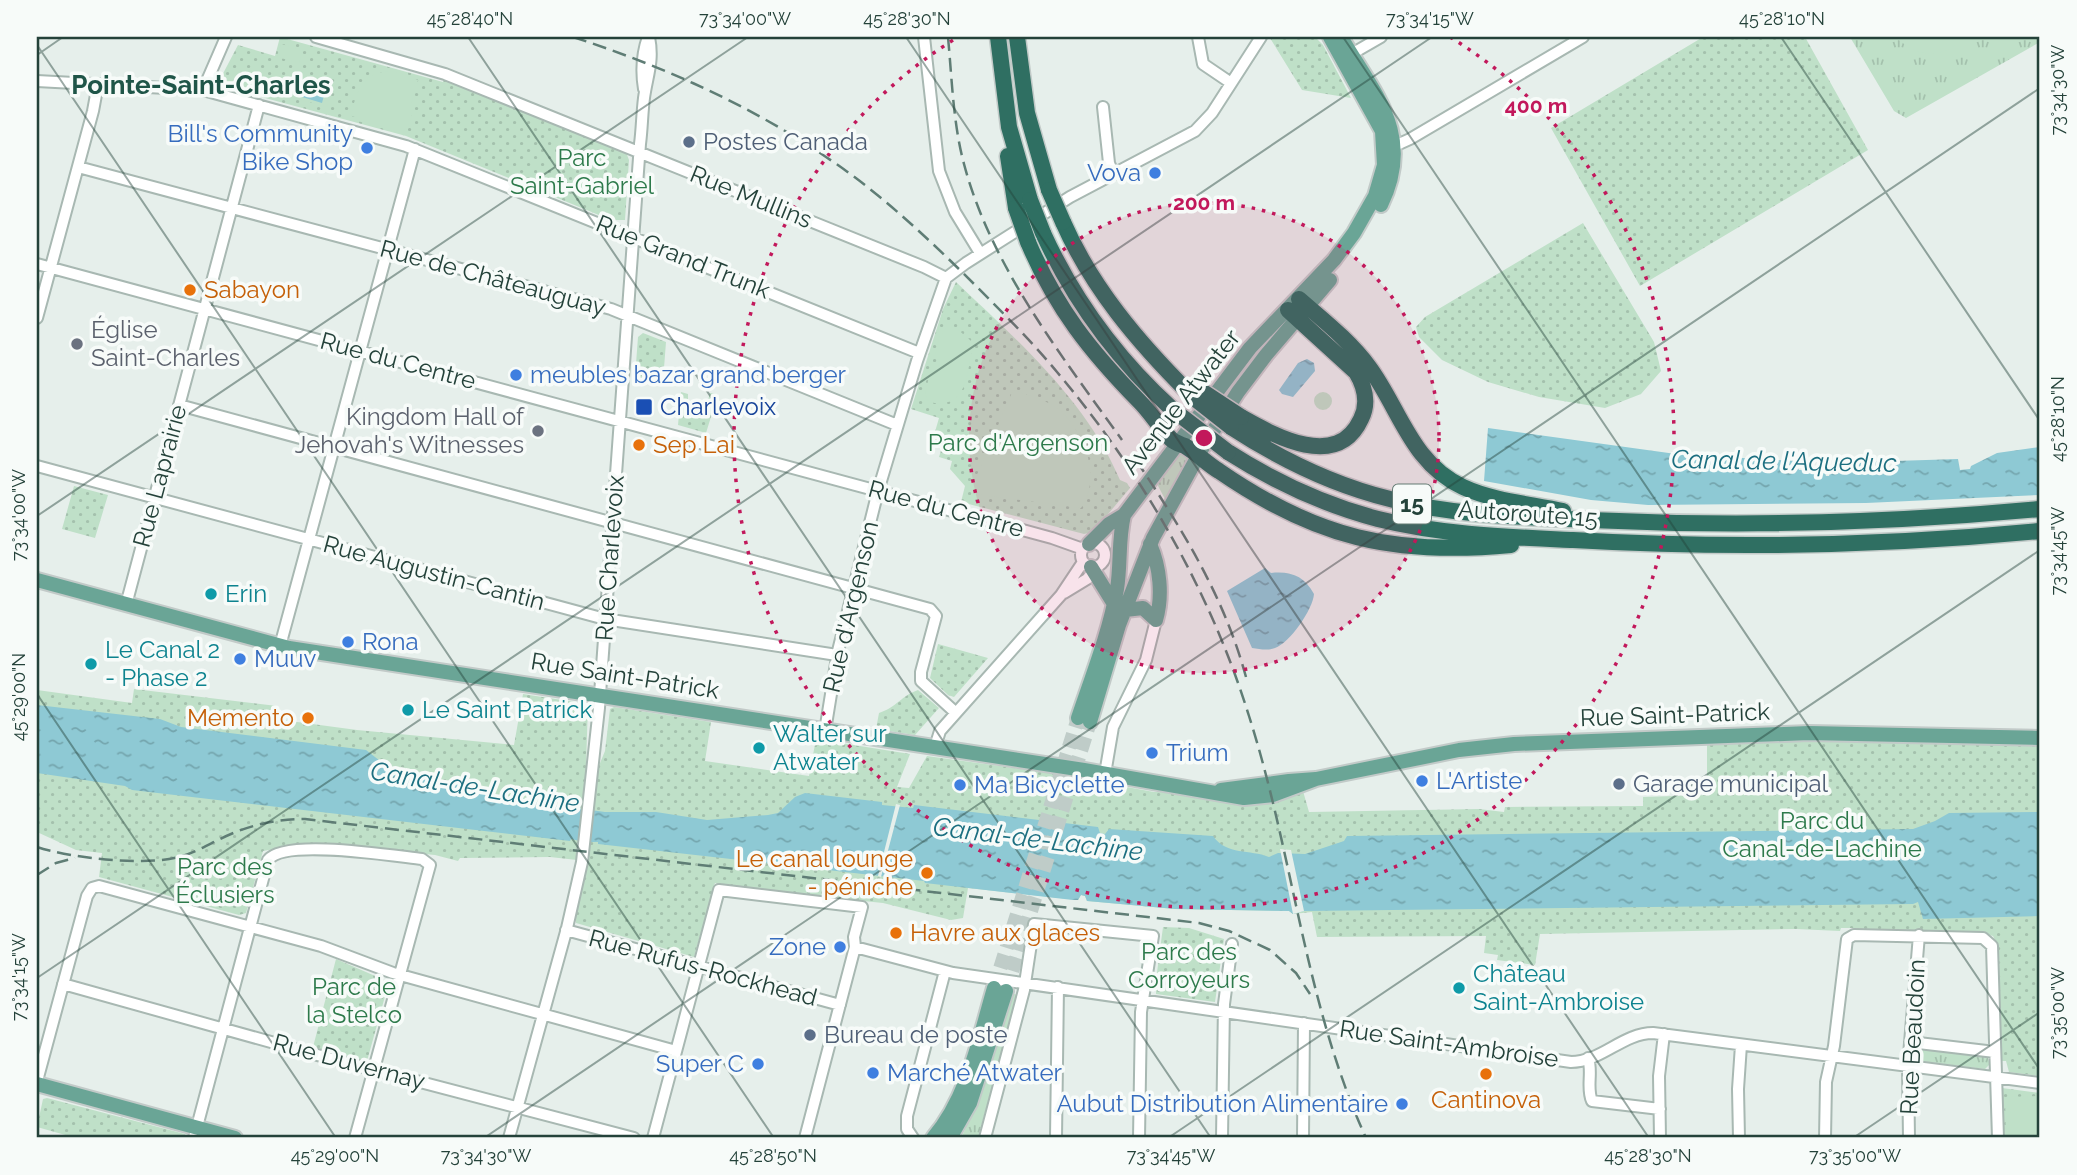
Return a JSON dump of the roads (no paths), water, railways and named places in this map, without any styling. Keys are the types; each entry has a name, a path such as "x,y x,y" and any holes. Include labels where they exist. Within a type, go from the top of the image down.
{"highway":[{"name":"Autoroute 15","path":"998,37 1006,108 1023,204 1043,233 1071,288 1100,332 1139,378 1172,409 1228,452 1295,489 1330,504 1378,519 1457,533 1566,540 1790,544 2040,531"},
{"name":"Autoroute 15","path":"1017,37 1027,113 1049,190 1084,264 1106,298 1155,359 1268,450 1307,470 1390,499 1463,512 1609,521 1813,522 2040,509"},
{"path":"1023,204 1028,242 1054,295 1083,340 1170,438 1249,492 1275,507 1319,526 1355,538 1403,546 1473,549 1566,540"},
{"path":"1236,422 1316,447 1337,443 1351,434 1358,425 1366,402 1358,376 1298,308"},
{"path":"1298,308 1362,358 1416,448 1445,477 1483,494 1609,521"}],"main road":[{"path":"1330,37 1384,111 1392,130 1389,145"},
{"path":"1341,37 1347,57"},
{"name":"Avenue Atwater","path":"1119,607 1119,537 1124,515 1250,348 1298,308 1353,252 1381,206 1393,175 1389,145"},
{"name":"Avenue Atwater","path":"1084,720 1119,607 1150,544 1221,417 1298,308"},
{"path":"1086,546 1109,524 1124,515"},
{"path":"1092,571 1119,607 1143,608 1156,620 1160,608 1160,591 1155,556 1150,544"},
{"name":"Rue Saint-Patrick","path":"37,580 280,646 935,747 1239,797 1273,795 1316,779 1459,750 1525,743 1817,733 2040,738"},
{"path":"933,1138 958,1101 1000,990 970,1103 950,1138"},
{"path":"37,1083 195,1133 235,1138"}],"street":[{"path":"203,90 226,37"},
{"name":"Rue Mullins","path":"316,37 445,74 946,278"},
{"name":"Rue Charlevoix","path":"509,1138 579,879 584,842 599,696 621,422 645,94 642,75 643,50 648,37"},
{"path":"924,37 939,171 955,212 980,253"},
{"path":"1198,37 1203,64 1231,83"},
{"path":"946,278 980,253 1046,212 1113,173 1195,131 1208,119 1261,37"},
{"path":"1347,57 1381,37"},
{"path":"1389,145 1410,139 1583,37"},
{"name":"Rue Grand Trunk","path":"37,81 203,90 415,149 919,353"},
{"path":"37,317 98,84"},
{"name":"Rue Laprairie","path":"126,605 259,105"},
{"path":"1102,107 1109,163 1113,173"},
{"path":"280,646 415,149"},
{"name":"Rue de Châteauguay","path":"78,167 603,307 897,425"},
{"name":"Rue du Centre","path":"37,264 1086,546"},
{"name":"Rue d'Argenson","path":"825,730 836,655 878,491 919,353 946,278"},
{"path":"179,405 934,611 935,618 921,681 956,713"},
{"name":"Rue Augustin-Cantin","path":"37,466 605,619 836,655"},
{"path":"935,747 939,733 1061,594 1092,571 1105,559 1104,550 1098,544 1086,546 1092,571"},
{"path":"1061,594 1092,571"},
{"path":"1105,774 1113,727 1146,660 1156,620"},
{"path":"195,1133 271,856 308,848 424,860 430,867 355,1138"},
{"path":"37,1083 87,895 93,887 104,886 326,947 401,975 676,1051"},
{"path":"653,1138 719,890 862,907 854,937 855,947 805,1138"},
{"path":"985,1138 1025,983 1034,925 1153,936 1142,1012 1139,1138"},
{"name":"Rue Rufus-Rockhead","path":"566,930 840,1005"},
{"path":"1825,1138 1825,1100 1846,946 1850,937 1919,935 1983,938 1991,943 1997,1138"},
{"name":"Rue Beaudoin","path":"1909,1138 1910,1042 1919,935"},
{"path":"1222,1138 1224,1011 1232,944"},
{"name":"Rue Saint-Ambroise","path":"855,947 945,971 1572,1062 1588,1058 1640,1035 1664,1034 2040,1083"},
{"path":"913,1138 907,1129 907,1116 945,971"},
{"name":"Rue Duvernay","path":"63,984 634,1138"},
{"path":"1056,1138 1058,986"},
{"path":"1303,1138 1304,1023"},
{"path":"1660,1138 1659,1076 1664,1034"},
{"path":"1910,1042 1995,1052"},
{"path":"1739,1138 1741,1045"},
{"path":"1588,1058 1591,1067 1589,1096 1592,1101 1660,1109"}],"water":[{"path":"306,83 326,88 322,103 302,97"},
{"path":"1307,359 1314,363 1315,371 1293,397 1282,394 1279,390 1298,363"},
{"name":"Canal de l'Aqueduc","path":"1488,428 1676,454 1794,461 1799,470 1824,470 1826,476 1829,476 1831,470 1839,470 1854,462 1887,461 1889,470 1894,469 1894,461 1958,459 1960,470 1970,469 1997,453 2040,447 2040,495 1866,503 1648,505 1591,500 1484,481"},
{"path":"1265,568 1271,573 1296,576 1306,583 1314,594 1310,608 1294,633 1281,645 1266,650 1252,648 1227,591"},
{"name":"Canal-de-Lachine","path":"37,705 160,719 181,727 366,750 384,764 509,798 605,812 656,812 707,820 768,815 778,813 795,797 805,793 882,802 882,805 913,808 914,805 1098,827 1100,833 1105,834 1109,829 1213,836 1225,847 1269,857 1278,853 1305,854 1344,841 1347,836 1913,829 1949,813 2040,812 2040,916 1923,919 1918,902 1304,911 1293,914 1289,911 1175,909 1087,901 1085,896 1081,895 1078,900 1073,900 598,842 570,841 132,790 125,786 37,773"}],"tunnel":[{"path":"994,988 1078,718"},
{"path":"1006,991 1090,722"}],"railway":[{"path":"573,37 672,74 735,103 796,138 862,183 930,242 1023,334 1057,372 1117,451 1145,492 1194,578 1233,669 1278,822 1328,1034 1366,1138"},
{"path":"948,37 957,133 976,202 1010,274 1030,308 1122,440"},
{"path":"1136,460 1170,512 1214,591 1246,677"},
{"path":"37,847 69,855 109,860 150,861 188,854 249,827 276,821 305,819 1199,923 1229,931 1270,950 1296,973 1310,994"},
{"path":"37,875 56,863 75,858"}],"place":[{"name":"Postes Canada","path":"689,142"},
{"name":"Bill's Community Bike Shop","path":"367,148"},
{"name":"Vova","path":"1155,173"},
{"name":"Sabayon","path":"190,290"},
{"name":"Église Saint-Charles","path":"77,344"},
{"name":"meubles bazar grand berger","path":"516,375"},
{"name":"Charlevoix","path":"644,407"},
{"name":"Kingdom Hall of Jehovah's Witnesses","path":"538,431"},
{"name":"Sep Lai","path":"639,445"},
{"name":"Erin","path":"211,594"},
{"name":"Rona","path":"348,642"},
{"name":"Muuv","path":"240,659"},
{"name":"Le Canal 2 - Phase 2","path":"91,664"},
{"name":"Le Saint Patrick","path":"408,710"},
{"name":"Memento","path":"308,718"},
{"name":"Walter sur Atwater","path":"759,748"},
{"name":"Trium","path":"1152,753"},
{"name":"L'Artiste","path":"1422,781"},
{"name":"Garage municipal","path":"1619,784"},
{"name":"Ma Bicyclette","path":"960,785"},
{"name":"Le canal lounge - péniche","path":"927,873"},
{"name":"Havre aux glaces","path":"896,933"},
{"name":"Zone","path":"840,947"},
{"name":"Château Saint-Ambroise","path":"1459,988"},
{"name":"Bureau de poste","path":"810,1035"},
{"name":"Super C","path":"758,1064"},
{"name":"Marché Atwater","path":"873,1073"},
{"name":"Cantinova","path":"1486,1074"},
{"name":"Aubut Distribution Alimentaire","path":"1402,1104"}],"district":[{"name":"Pointe-Saint-Charles","path":"201,85"}],"park label":[{"name":"Parc Saint-Gabriel","path":"582,172"},
{"name":"Parc d'Argenson","path":"1018,443"},
{"name":"Parc du Canal-de-Lachine","path":"1822,835"},
{"name":"Parc des Éclusiers","path":"225,881"},
{"name":"Parc des Corroyeurs","path":"1189,966"},
{"name":"Parc de la Stelco","path":"354,1001"}]}
